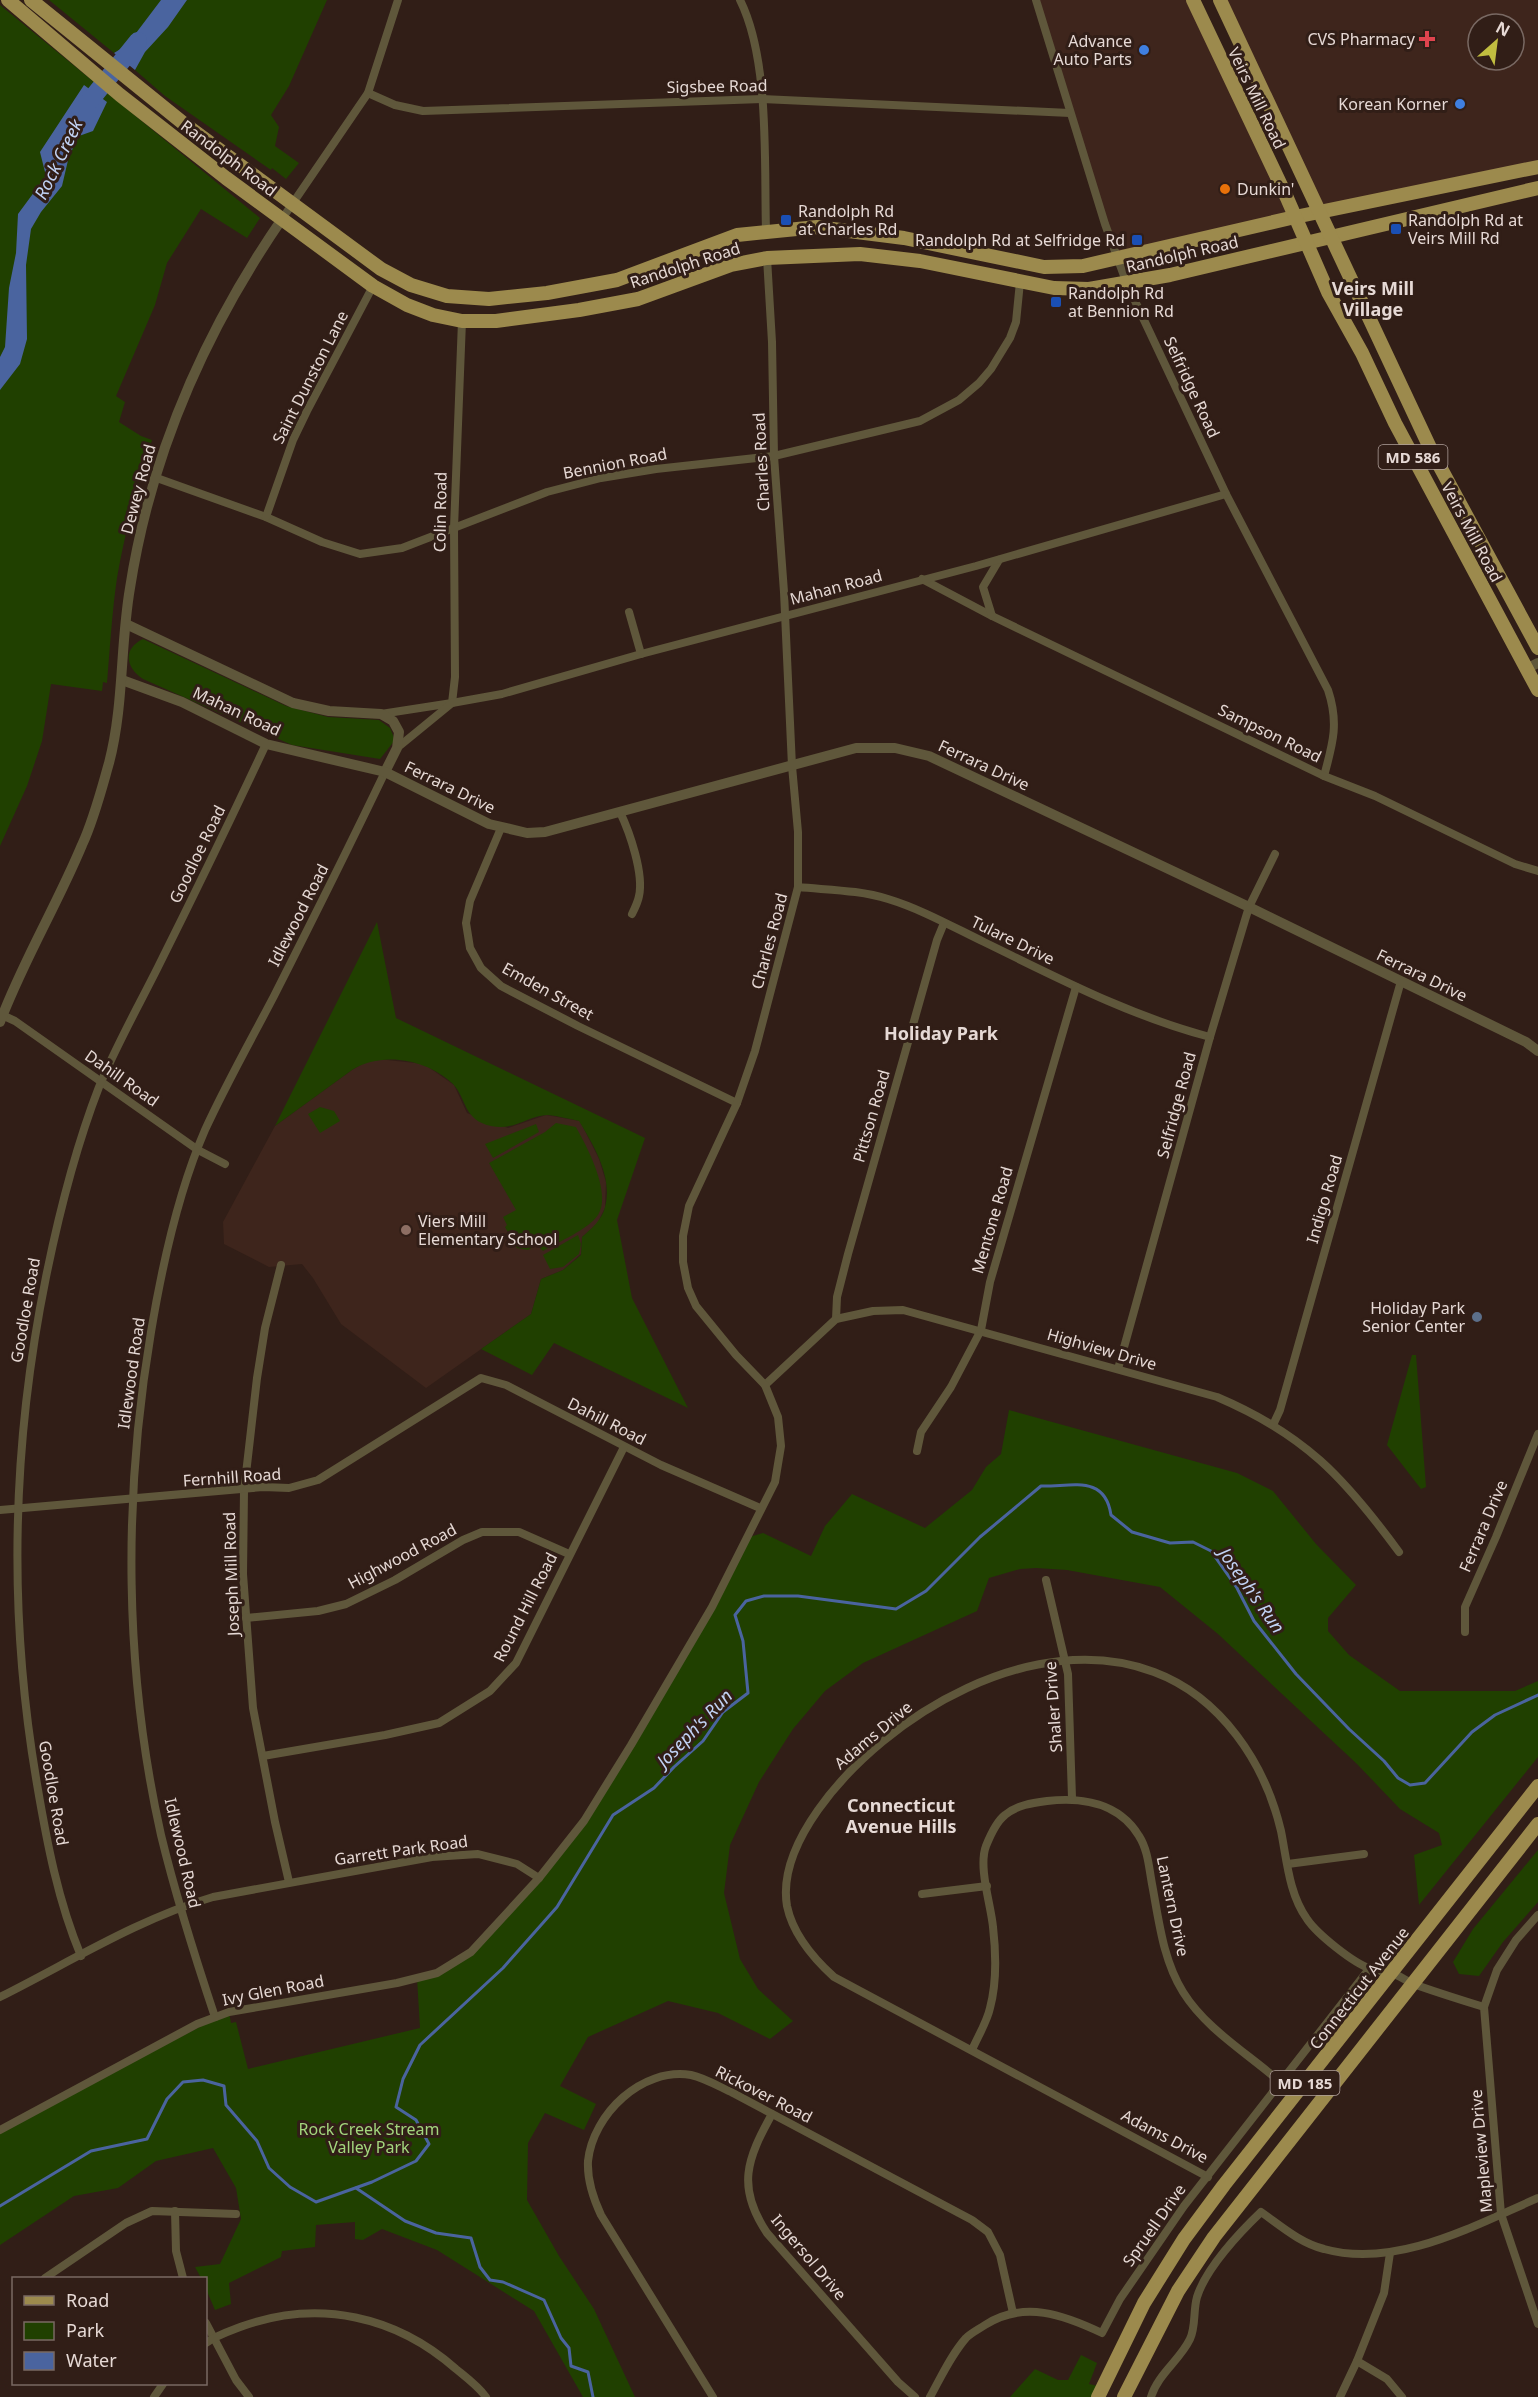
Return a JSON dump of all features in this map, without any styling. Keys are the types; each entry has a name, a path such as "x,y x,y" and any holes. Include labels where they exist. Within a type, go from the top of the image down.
{"main road":[{"name":"Randolph Road","path":"8,0 120,94 226,178 374,286 407,305 433,315 462,321 496,321 569,312 638,299 731,265 767,258 860,254 920,261 1054,288 1089,289 1127,284 1538,188"},
{"name":"Randolph Road","path":"31,0 183,123 294,202 311,218 381,269 411,285 447,297 489,299 547,293 617,280 737,235 817,227 893,237 1044,267 1083,266 1295,217 1538,167"},
{"name":"Veirs Mill Road","path":"1193,0 1328,292 1362,353 1395,423 1533,666 1538,690"},
{"name":"Veirs Mill Road","path":"1220,0 1432,452 1538,648"},
{"name":"Connecticut Avenue","path":"1098,2397 1144,2304 1184,2239 1538,1786"},
{"name":"MD 185","path":"1124,2397 1178,2291 1214,2237 1538,1824"}],"street":[{"name":"Dewey Road","path":"1,1019 31,950 82,846 94,816 110,760 122,680 133,567 154,477 205,348 238,286 368,93 399,0"},
{"path":"740,0 748,15 758,58 762,99 766,231"},
{"name":"Selfridge Road","path":"1035,0 1105,225 1127,284 1226,494 1328,690 1334,708 1334,738 1324,776"},
{"name":"Sigsbee Road","path":"368,93 395,105 423,111 762,99 1070,113"},
{"name":"Charles Road","path":"760,1508 775,1482 781,1446 778,1417 765,1385 736,1355 696,1306 688,1288 683,1262 683,1236 689,1206 738,1103 796,902 798,887 798,832 774,456 772,342 767,258"},
{"name":"Bennion Road","path":"154,477 266,517 322,542 360,554 402,548 547,492 601,478 656,469 774,456 920,421 959,400 991,369 1010,338 1016,322 1020,282"},
{"name":"Saint Dunston Lane","path":"266,517 293,440 374,286"},
{"name":"Colin Road","path":"452,703 456,677 454,528 462,321"},
{"name":"Mahan Road","path":"126,624 293,703 329,711 381,714 502,694 641,654 999,560 1226,494"},
{"path":"992,616 983,587 999,560"},
{"name":"Sampson Road","path":"922,579 992,616 1324,776 1375,796 1515,864 1538,872"},
{"path":"629,612 641,654"},
{"name":"Mahan Road","path":"122,680 182,702 266,744 384,772 397,748 452,703"},
{"path":"381,714 393,721 399,732 397,748"},
{"name":"Goodloe Road","path":"81,1956 68,1924 47,1843 29,1737 20,1639 17,1509 25,1400 39,1311 71,1172 102,1082 266,744"},
{"name":"Ferrara Drive","path":"384,772 489,824 527,833 545,832 856,748 896,748 929,756 1249,907 1526,1042 1538,1051"},
{"name":"Idlewood Road","path":"215,2017 179,1906 161,1832 140,1712 131,1596 131,1500 140,1393 156,1301 175,1220 205,1131 326,895 384,772"},
{"path":"620,812 627,827 640,879 639,895 632,914"},
{"name":"Emden Street","path":"501,828 470,901 466,923 470,948 481,968 501,986 738,1103"},
{"name":"Selfridge Road","path":"1118,1369 1210,1037 1249,907 1275,854"},
{"name":"Tulare Drive","path":"798,887 888,899 945,923 1076,987 1170,1026 1210,1037"},
{"name":"Pittson Road","path":"836,1319 837,1298 848,1254 937,940 945,923"},
{"name":"Indigo Road","path":"1274,1425 1401,981"},
{"name":"Mentone Road","path":"917,1451 921,1432 951,1387 981,1330 990,1282 1076,987"},
{"name":"Dahill Road","path":"1,1019 15,1021 198,1150 225,1164"},
{"name":"Joseph Mill Road","path":"281,1265 265,1328 244,1491 243,1574 253,1708 289,1882"},
{"name":"Highview Drive","path":"836,1319 873,1311 903,1310 1217,1397 1248,1410 1304,1445 1362,1501 1399,1552"},
{"path":"765,1385 836,1319"},
{"name":"Dahill Road","path":"442,1402 481,1378 506,1386 624,1447 760,1508"},
{"name":"Fernhill Road","path":"0,1510 244,1491 263,1487 290,1488 318,1480 442,1402"},
{"name":"Ferrara Drive","path":"1465,1632 1465,1607 1538,1434"},
{"name":"Round Hill Road","path":"263,1756 385,1735 439,1723 465,1709 490,1691 516,1663 624,1447"},
{"path":"539,1878 584,1821 631,1745 712,1607 760,1508"},
{"name":"Highwood Road","path":"246,1618 318,1611 346,1604 395,1580 463,1540 482,1532 519,1532 569,1554"},
{"name":"Shaler Drive","path":"1046,1580 1068,1674 1072,1798"},
{"name":"Adams Drive","path":"1208,2176 834,1977 804,1946 788,1907 786,1889 790,1864 797,1844 829,1795 856,1765 898,1729 932,1706 973,1685 1019,1669 1066,1660 1106,1660 1154,1672 1194,1692 1213,1707 1251,1755 1265,1783 1277,1814 1295,1899 1308,1921 1342,1952 1369,1969 1392,1973 1413,1984 1484,2007"},
{"name":"Lantern Drive","path":"972,2050 990,2009 995,1978 993,1928 984,1866 985,1848 994,1830 1005,1816 1027,1803 1072,1798 1098,1804 1122,1817 1139,1835 1146,1852 1162,1937 1172,1970 1183,1992 1213,2027 1279,2081"},
{"name":"Garrett Park Road","path":"0,1997 149,1919 179,1906 213,1897 432,1857 478,1854 517,1864 539,1878"},
{"path":"1288,1864 1364,1854"},
{"name":"Ivy Glen Road","path":"0,2130 197,2024 215,2017 229,2012 397,1983 437,1973 471,1952 539,1878"},
{"path":"922,1894 987,1886"},
{"path":"1484,2007 1497,1970 1516,1940 1538,1915"},
{"name":"Spruell Drive","path":"930,2397 968,2336 1012,2313 1039,2311 1067,2316 1102,2333 1120,2299 1184,2205 1369,1969"},
{"name":"Mapleview Drive","path":"1484,2007 1501,2214 1538,2324"},
{"name":"Rickover Road","path":"713,2397 601,2215 593,2199 589,2181 588,2163 591,2145 606,2116 630,2090 648,2081 674,2075 692,2075 734,2093 972,2220 988,2232 1000,2255 1012,2313"},
{"name":"Ingersol Drive","path":"772,2114 753,2150 748,2175 750,2202 757,2218 767,2233 898,2382 915,2397"},
{"path":"1151,2397 1161,2378 1190,2340 1195,2324 1197,2298 1209,2274 1245,2227 1261,2212 1296,2237 1322,2249 1349,2254 1390,2253 1441,2239 1538,2198"},
{"path":"46,2277 126,2223 152,2211 237,2214"},
{"path":"175,2211 176,2251 183,2277"},
{"path":"1340,2397 1384,2293 1390,2253"},
{"path":"207,2342 215,2337 267,2318 299,2312 348,2315 369,2319 439,2354 480,2389 486,2397"},
{"path":"207,2325 236,2380 249,2397"},
{"path":"1357,2361 1387,2379 1402,2397"}],"shaded area":[{"path":"1036,0 1193,0 1295,217 1118,259"},
{"path":"1220,0 1538,0 1538,167 1318,212"},
{"name":"Viers Mill Elementary School","path":"378,1059 424,1064 454,1085 467,1113 508,1128 546,1115 580,1121 599,1159 606,1182 605,1208 597,1224 582,1237 581,1254 563,1270 541,1279 531,1314 426,1388 341,1324 302,1264 269,1267 224,1244 223,1222 275,1126 352,1070"}],"green space":[{"path":"49,0 327,0 289,86 271,115 279,127 275,146 299,163 286,179 272,168 271,170 165,96 135,70 140,60 125,47 114,53"},
{"path":"0,5 260,218 247,238 201,209 167,263 155,305 116,396 125,402 119,422 152,440 132,508 120,560 107,683 103,682 102,691 51,684 42,741 27,786 0,846"},
{"path":"143,639 286,706 328,717 379,720 390,728 395,740 380,759 292,745 137,675 130,664 129,653 136,643"},
{"path":"377,922 396,1018 645,1138 617,1220 632,1298 688,1408 554,1343 532,1375 481,1349 531,1314 541,1279 563,1270 581,1255 582,1237 596,1224 604,1212 607,1196 601,1162 579,1121 548,1115 534,1117 515,1125 491,1126 475,1119 470,1114 458,1090 442,1075 418,1064 390,1059 364,1064 352,1070 275,1126"},
{"path":"320,1107 334,1111 340,1121 320,1133 308,1114"},
{"path":"556,1123 576,1127 596,1170 602,1195 602,1206 598,1215 588,1225 543,1251 537,1245 528,1250 517,1248 505,1227 507,1225 503,1217 516,1210 489,1163 545,1132"},
{"path":"536,1124 539,1132 493,1158 485,1144"},
{"path":"578,1235 581,1244 579,1254 563,1267 550,1269 543,1255"},
{"path":"1412,1355 1416,1355 1426,1487 1421,1489 1387,1445"},
{"name":"Rock Creek Stream Valley Park","path":"1009,1410 1237,1473 1273,1491 1316,1544 1356,1585 1328,1618 1328,1631 1349,1655 1400,1691 1515,1691 1538,1681 1538,1757 1419,1905 1414,1855 1442,1845 1439,1833 1400,1809 1357,1764 1218,1634 1160,1587 1067,1570 1020,1569 989,1578 977,1611 863,1663 825,1691 793,1729 759,1782 730,1845 724,1893 740,1959 758,1989 793,2021 770,2039 718,2013 668,2001 588,2037 560,2086 596,2104 584,2130 545,2113 528,2143 527,2200 559,2256 594,2309 635,2397 583,2397 534,2311 437,2250 382,2229 363,2240 355,2239 355,2222 316,2225 315,2247 282,2251 281,2257 229,2283 231,2304 215,2310 207,2291 207,2277 200,2277 195,2267 220,2264 241,2219 236,2188 213,2148 156,2161 118,2188 74,2196 0,2245 0,2130 229,2012 231,2023 236,2022 248,2069 420,2028 417,1978 437,1973 471,1952 584,1821 631,1745 746,1538 763,1533 811,1556 825,1526 852,1494 925,1528 972,1490 986,1467 1001,1454"},
{"path":"1538,1850 1538,1902 1503,1942 1479,1976 1459,1974 1453,1962 1473,1929"},
{"path":"1081,2355 1097,2363 1089,2384 1103,2387 1098,2397 1010,2397 1035,2369 1058,2380 1068,2380"}],"water":[{"path":"161,0 187,0 168,27 145,52 135,70 114,53 127,45"},
{"path":"84,85 107,102 93,131 79,136 69,156 62,186 41,212 31,229 26,265 27,339 20,364 0,390 0,357 5,347 9,288 16,253 18,214 46,176 40,152"}],"waterway":[{"name":"Rock Creek","path":"80,113 138,41"},
{"name":"Joseph's Run","path":"0,2206 91,2151 147,2139 167,2099 183,2082 203,2080 224,2086 226,2105 257,2141 269,2168 290,2187 316,2202 372,2182 416,2161 429,2144 416,2120 396,2107 403,2079 420,2045 503,1968 557,1907 613,1815 654,1788 703,1741 723,1712 748,1693 743,1641 735,1615 746,1601 764,1596 798,1596 896,1609 926,1591 980,1537 1041,1486 1075,1485 1094,1488 1102,1493 1108,1502 1111,1515 1132,1532 1170,1543 1193,1542 1211,1551 1237,1588 1254,1621 1296,1674 1349,1729 1384,1761 1398,1778 1410,1785 1425,1783 1472,1732 1495,1715 1538,1695"},
{"path":"356,2188 405,2221 436,2233 471,2238 480,2267 490,2280 503,2282 544,2300 561,2338 569,2348 571,2366 588,2372 593,2397"}],"place":[{"name":"CVS Pharmacy","path":"1427,39"},
{"name":"Advance Auto Parts","path":"1144,50"},
{"name":"Korean Korner","path":"1460,104"},
{"name":"Dunkin'","path":"1225,189"},
{"name":"Randolph Rd at Charles Rd","path":"786,220"},
{"name":"Randolph Rd at Veirs Mill Rd","path":"1396,229"},
{"name":"Randolph Rd at Selfridge Rd","path":"1137,240"},
{"name":"Randolph Rd at Bennion Rd","path":"1056,302"},
{"name":"Viers Mill Elementary School","path":"406,1230"},
{"name":"Holiday Park Senior Center","path":"1477,1317"}],"district":[{"name":"Veirs Mill Village","path":"1373,298"},
{"name":"Holiday Park","path":"941,1033"},
{"name":"Connecticut Avenue Hills","path":"901,1815"}]}
